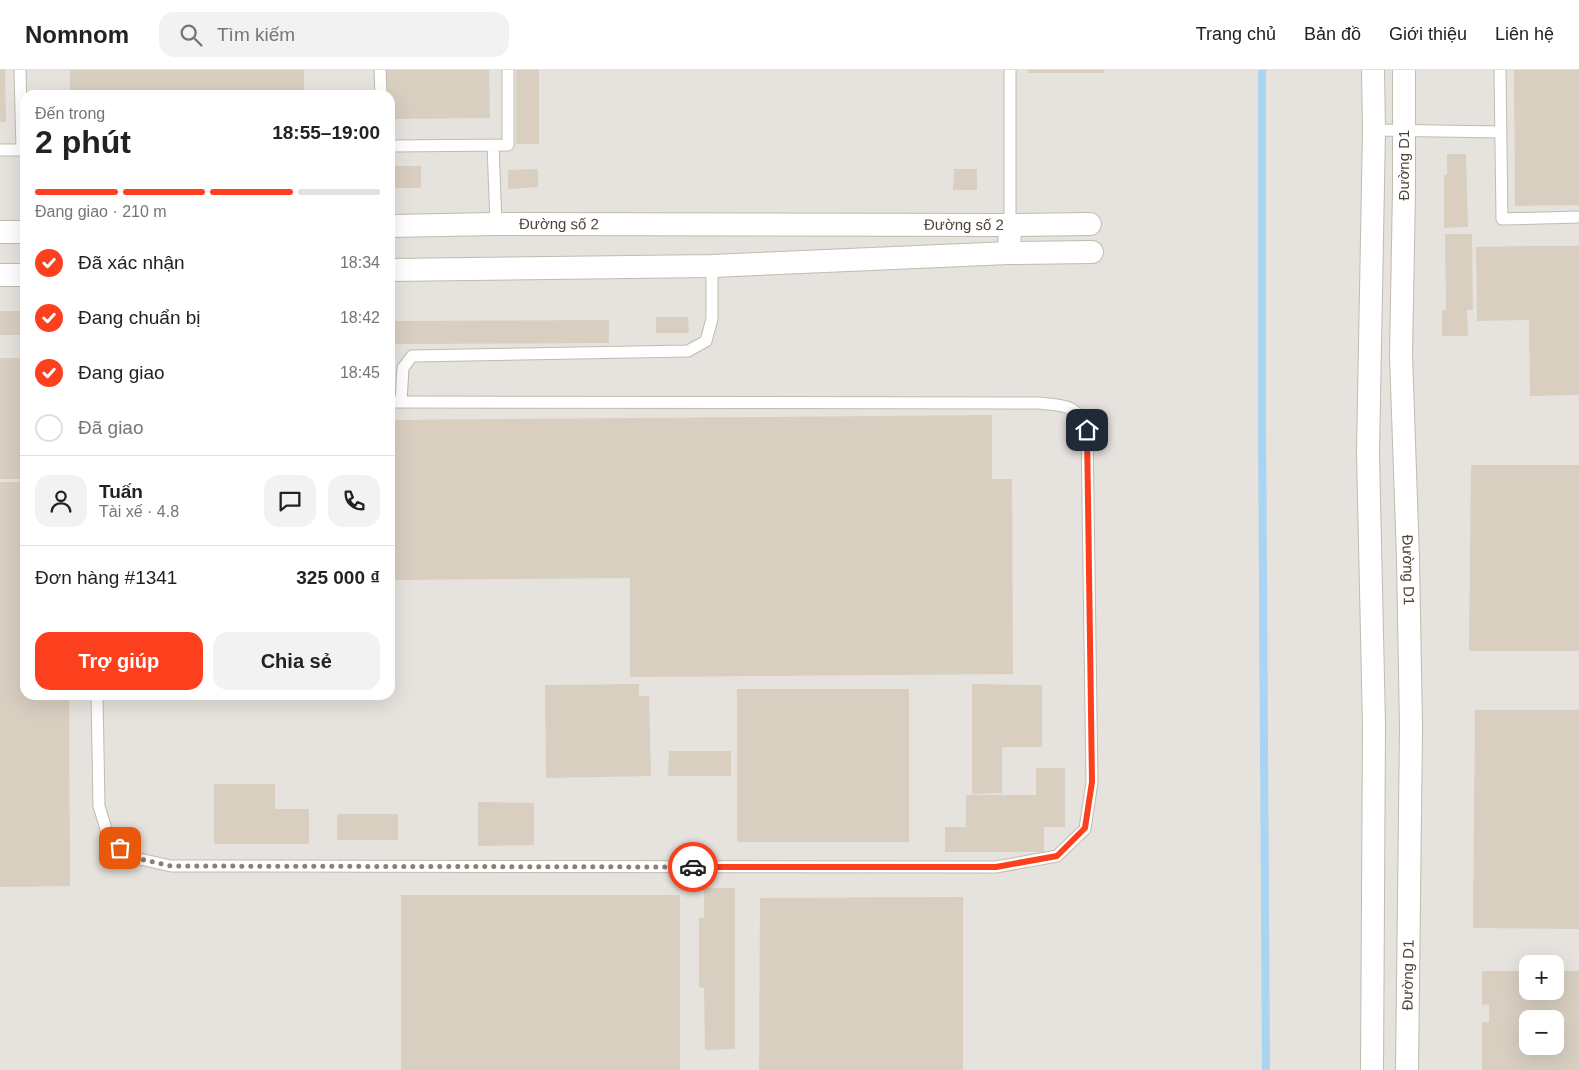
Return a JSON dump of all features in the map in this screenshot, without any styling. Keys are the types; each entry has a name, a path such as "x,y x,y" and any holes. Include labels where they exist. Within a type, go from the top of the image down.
{"street":[{"name":"Đường D1","path":"1372,1059 1374,725 1368,453 1374,130 1373,70"},
{"name":"Đường D1","path":"1404,70 1401,355 1408,558 1411,727 1407,1070"},
{"name":"Đường số 2","path":"395,226 496,224 1010,225 1009,253 712,266 395,270"},
{"path":"1010,225 1090,224"},
{"path":"0,232 20,232"},
{"path":"1009,253 1092,252"},
{"path":"0,275 20,275"},
{"path":"1374,725 1411,727"},
{"path":"1372,1059 1407,1048"}],"lane":[{"path":"20,70 21,90"},
{"path":"380,70 380,90"},
{"path":"395,146 508,145 508,70"},
{"path":"1010,70 1010,225"},
{"path":"1500,70 1502,219 1579,217"},
{"path":"1374,130 1501,132"},
{"path":"493,145 496,224"},
{"path":"0,150 20,150"},
{"path":"97,700 99,806 109,839 131,857 171,866 996,867 1057,856 1085,828 1092,782 1087,430 1081,416 1067,406 1039,403 396,402 403,368 412,356 688,351 706,341 712,319 712,266"}],"shaded area":[{"path":"0,70 1579,70 1579,1070 0,1070"}],"building":[{"path":"0,70 5,70 6,122 0,122"},
{"path":"70,70 304,70 304,90 70,90"},
{"path":"383,70 489,70 490,118 395,119 395,90 384,90"},
{"path":"516,70 539,70 539,144 516,144"},
{"path":"1028,70 1104,70 1104,73 1028,73"},
{"path":"1514,70 1579,70 1579,205 1515,206"},
{"path":"1447,154 1466,154 1468,227 1444,228 1444,175 1447,175"},
{"path":"395,166 421,166 421,188 395,188"},
{"path":"538,169 538,187 508,189 508,170"},
{"path":"954,169 977,169 977,190 953,190"},
{"path":"1445,234 1472,234 1473,310 1467,310 1468,336 1442,336 1442,310 1446,310"},
{"path":"1579,246 1579,395 1530,396 1529,320 1477,321 1476,247"},
{"path":"0,311 20,311 20,335 0,335"},
{"path":"656,317 688,317 689,333 656,333"},
{"path":"609,320 609,343 395,344 395,321"},
{"path":"0,358 20,358 20,479 0,479"},
{"path":"992,415 992,479 1012,479 1013,674 630,677 630,578 395,580 395,420"},
{"path":"1471,465 1579,465 1579,651 1469,651"},
{"path":"0,482 20,482 20,700 69,700 70,886 0,887"},
{"path":"639,684 639,696 649,696 651,776 546,778 545,685"},
{"path":"972,684 1042,685 1042,747 1002,747 1002,793 972,794"},
{"path":"737,689 909,689 909,842 737,842"},
{"path":"1475,710 1579,710 1579,929 1473,928"},
{"path":"669,751 731,751 731,776 668,776"},
{"path":"1036,768 1065,768 1065,827 1044,827 1044,852 945,852 945,827 966,827 966,795 1036,795"},
{"path":"214,784 275,784 275,809 309,809 309,844 214,844"},
{"path":"478,802 534,803 534,845 478,846"},
{"path":"337,814 398,814 398,840 337,840"},
{"path":"704,888 735,888 735,1049 705,1050 704,988 699,987 699,918 704,918"},
{"path":"401,895 680,895 680,1070 401,1070"},
{"path":"963,897 963,1070 759,1070 760,898"},
{"path":"1482,971 1519,971 1519,1000 1564,1000 1564,971 1579,971 1579,1070 1482,1070 1482,1022 1489,1022 1489,1004 1482,1005"}],"waterway":[{"path":"1262,70 1266,1070"}],"way so far":[{"path":"120,848 131,857 171,866 693,867"}],"route":[{"path":"693,867 996,867 1057,856 1085,828 1092,782 1087,430"}]}
